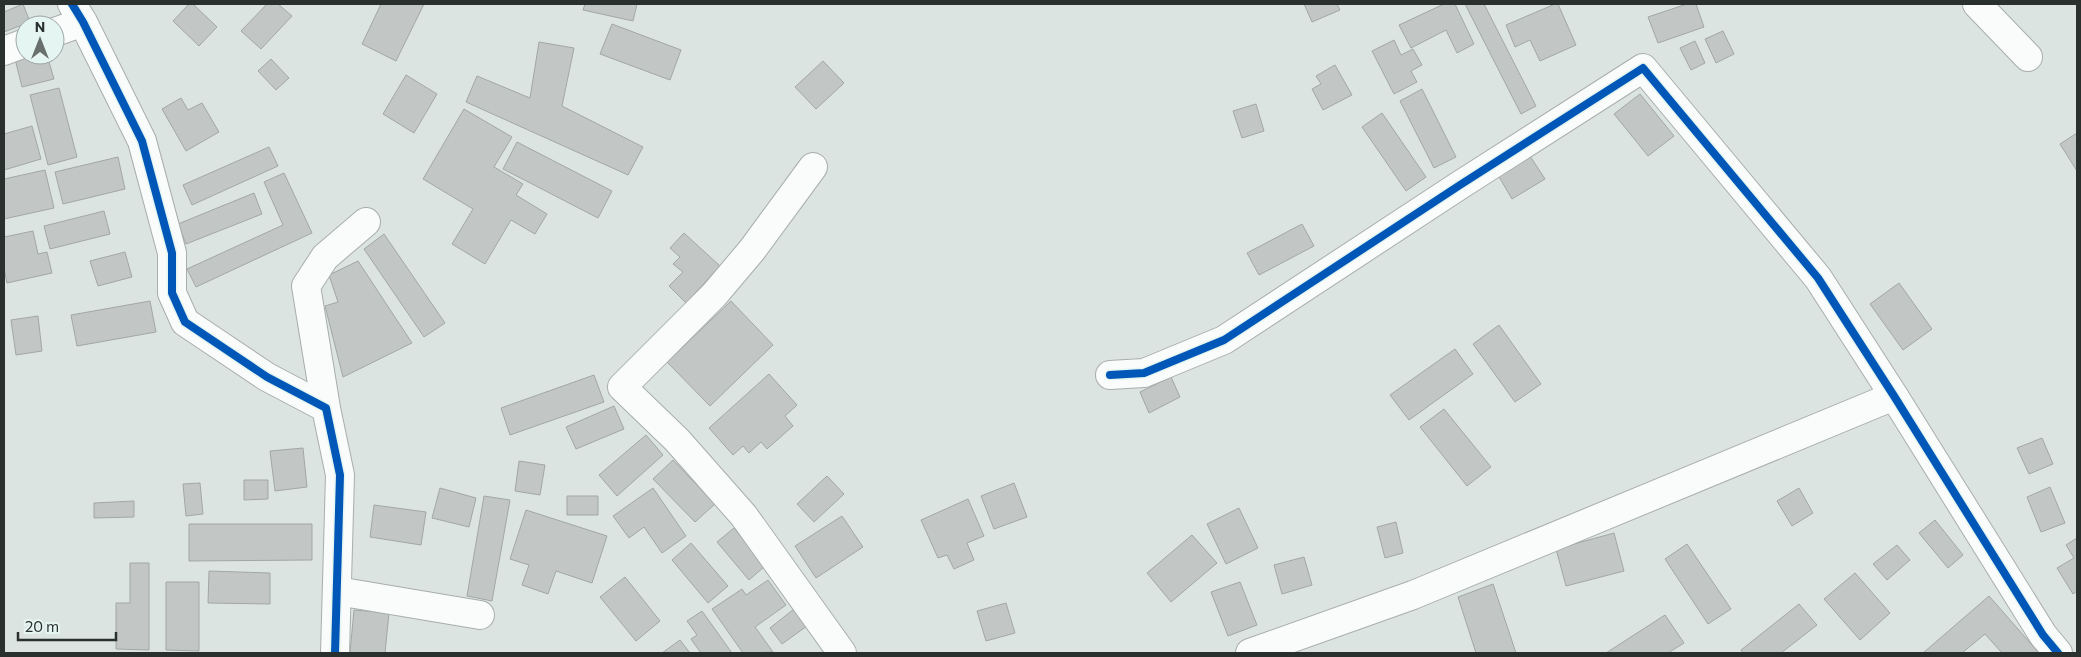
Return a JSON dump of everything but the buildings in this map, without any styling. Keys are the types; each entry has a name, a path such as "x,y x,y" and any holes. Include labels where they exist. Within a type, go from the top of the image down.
{"street":[{"path":"1977,4 2028,57"},
{"path":"65,24 78,13 142,141 172,253 172,294 185,322 267,377 326,408"},
{"path":"1110,375 1144,372 1224,340 1468,179 1643,68 1818,278 2043,635 2058,653"},
{"path":"814,167 752,250 714,295 622,387 677,440 744,516 842,653"},
{"path":"335,653 340,475 326,408 306,286 325,257 366,222"},
{"path":"1250,653 1413,595 1894,396"},
{"path":"338,591 480,615"}],"cycle path":[{"path":"72,4 83,22 142,141 172,253 172,293 185,322 267,377 326,408 340,475 335,653"},
{"path":"1110,375 1144,373 1224,340 1460,185 1643,68 1818,278 2043,635 2058,653"}]}
